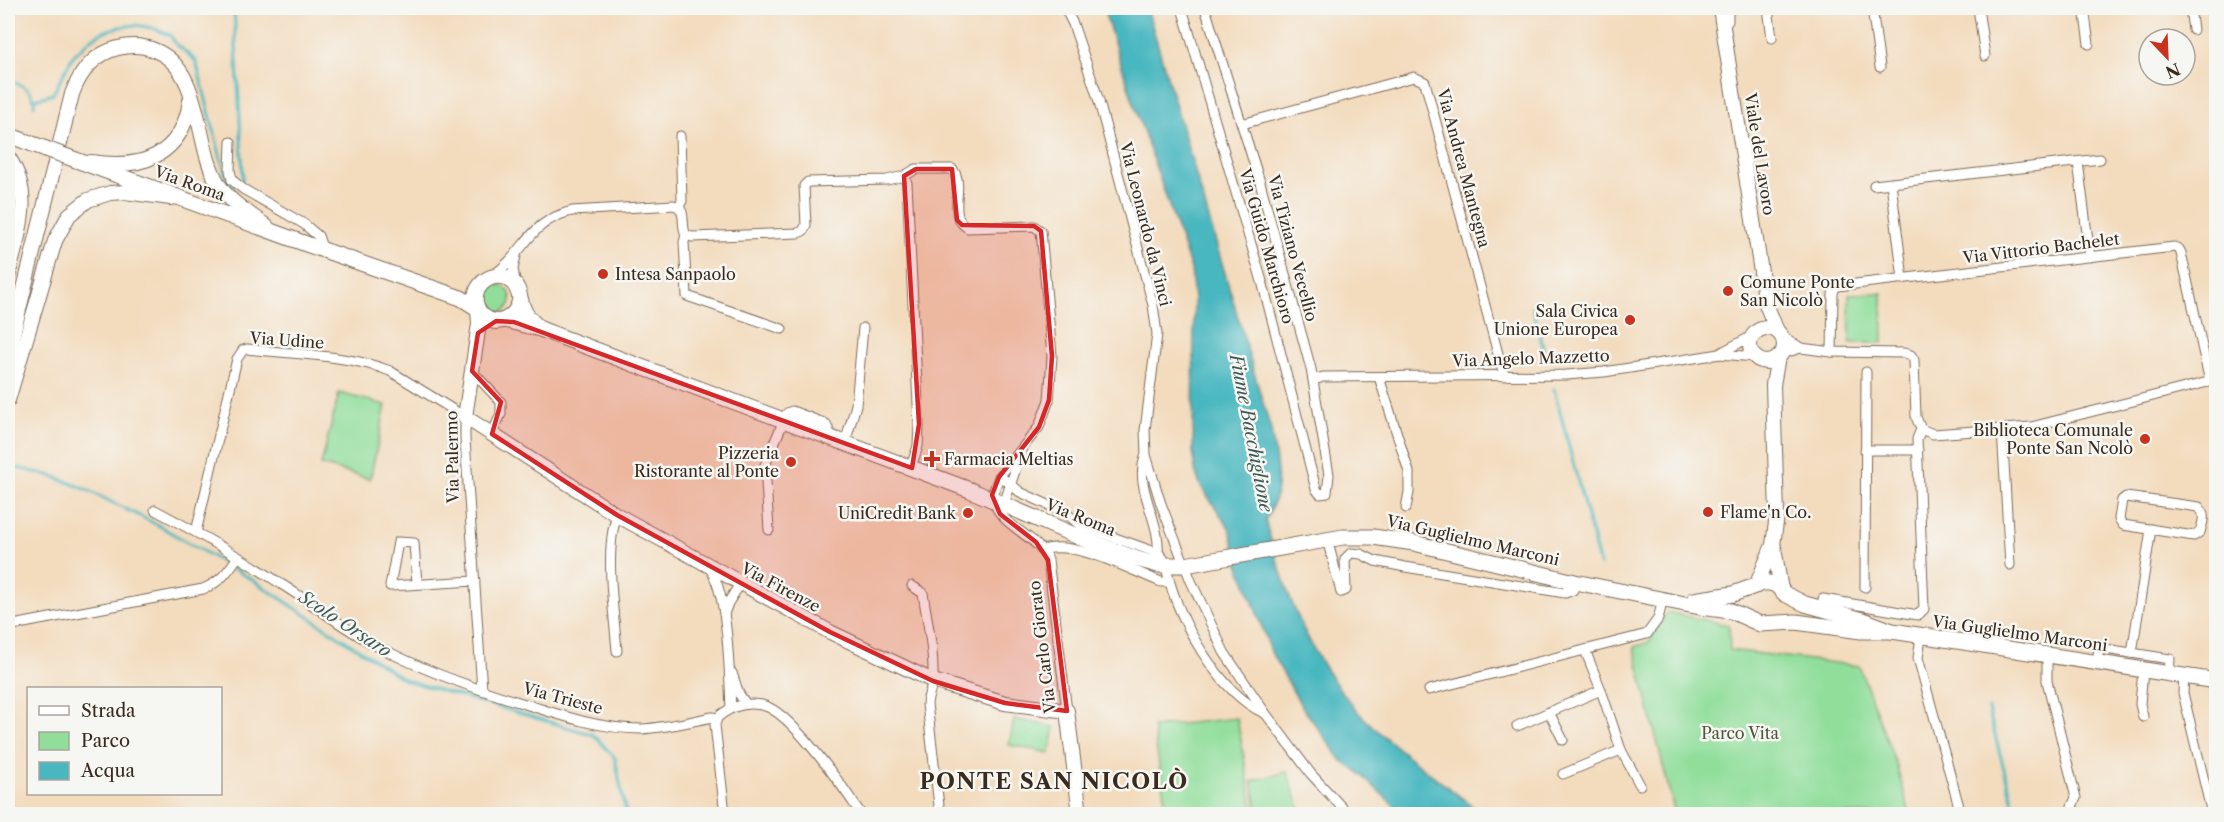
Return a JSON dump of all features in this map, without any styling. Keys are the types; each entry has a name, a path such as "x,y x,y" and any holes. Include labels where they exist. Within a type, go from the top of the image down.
{"main road":[{"name":"Via Roma","path":"8,135 461,298 477,309"},
{"path":"518,292 516,312 501,321 483,316 477,309 476,294 486,280 507,278 518,292 528,317 540,329"},
{"name":"Via Roma","path":"441,291 459,290 486,280"},
{"name":"Via Roma","path":"501,321 540,329 911,467 996,500 1081,538 1146,562 1166,566 1189,564 1327,539"},
{"name":"Via Guglielmo Marconi","path":"1327,539 1358,536 1390,539 1575,582 1731,611 1766,625 1796,621 1862,632 1892,631"},
{"name":"Via Guglielmo Marconi","path":"1666,600 1713,598 1770,583 1783,592 1822,609 1892,631 2217,681"},
{"path":"1754,587 1745,606 1750,618 1755,622"},
{"path":"1776,622 1786,610 1783,592"}],"street":[{"name":"Via Leonardo da Vinci","path":"1065,8 1073,24 1098,98 1154,305 1157,334 1144,430 1146,455 1153,483 1189,564 1212,629 1224,652 1266,714 1311,774 1348,814"},
{"name":"Via Guido Marchioro","path":"1182,8 1260,274 1316,489 1320,494"},
{"name":"Via Tiziano Vecellio","path":"1205,8 1242,124 1314,380 1329,475 1328,493 1320,494"},
{"name":"Viale del Lavoro","path":"1720,8 1767,306 1784,346 1773,385 1777,515 1773,545 1754,587"},
{"path":"1723,27 1728,21 1728,8"},
{"path":"1768,8 1772,38"},
{"path":"1872,8 1881,67"},
{"path":"1978,8 1985,56"},
{"path":"2084,8 2089,44"},
{"path":"2190,8 2193,27"},
{"path":"8,354 65,117 76,83 91,62 111,50 139,46 156,51 168,58 180,71 189,90 206,150 219,185 233,201 276,233"},
{"name":"Via Andrea Mantegna","path":"1242,124 1414,77 1425,82 1504,376"},
{"path":"76,160 104,164 136,163 151,159 176,141 188,114 189,90"},
{"path":"679,206 682,201 680,136"},
{"name":"Via Roma","path":"231,142 232,180 243,189 304,224 318,236 323,250"},
{"path":"1874,185 2100,159"},
{"path":"8,276 23,207 22,188 11,161"},
{"path":"2078,162 2090,257"},
{"path":"486,280 516,256 531,233 561,214 607,208 674,205 679,206 682,210 683,231 692,237 798,233 803,231 806,225 804,186 808,182 887,180 904,176 916,169 952,169 956,175 957,219 968,228 1035,226 1041,231 1052,356 1051,391 1039,427 999,477 996,509 1004,519 1036,542 1043,550"},
{"path":"904,176 907,183 919,424 918,446 911,467"},
{"path":"1891,183 1904,279"},
{"path":"8,399 55,241 69,215 88,200 110,193 125,192 190,202"},
{"path":"686,235 684,242 687,296 782,329"},
{"name":"Via Vittorio Bachelet","path":"1832,352 1834,289 1844,285 2174,247 2180,249 2213,381"},
{"path":"516,256 513,269 518,292"},
{"name":"Viale del Lavoro","path":"1767,306 1750,347 1773,385"},
{"name":"Via Palermo","path":"477,309 478,333 465,417 465,439 482,690"},
{"path":"478,333 487,326 501,321"},
{"path":"838,441 856,405 863,328"},
{"path":"1755,333 1770,328 1801,348"},
{"name":"Via Angelo Mazzetto","path":"1720,354 1755,333"},
{"path":"1757,358 1770,361 1801,348 1832,352 1904,353 1911,355 1915,368 1916,417 1921,429 1917,439 1924,609 1918,615 1823,598"},
{"name":"Via Udine","path":"196,532 237,359 243,351 322,357 378,366 465,417"},
{"name":"Via Angelo Mazzetto","path":"1314,380 1323,377 1504,376 1604,372 1720,354 1757,358"},
{"path":"472,371 501,402 501,414 492,434"},
{"path":"1865,587 1866,372"},
{"path":"1378,377 1409,472 1406,508"},
{"path":"1921,429 1933,434 2031,426 2213,381"},
{"name":"Via Firenze","path":"465,417 617,515 830,632 933,681 1005,703 1067,711"},
{"path":"769,530 765,465 783,420"},
{"path":"2002,430 2010,565"},
{"path":"996,500 1011,484 1022,450"},
{"path":"1865,450 1918,450"},
{"name":"Via Leonardo da Vinci","path":"1146,455 1142,472 1161,555"},
{"name":"Via Roma","path":"999,477 1020,492 1066,513 1081,526 1161,555"},
{"path":"2126,496 2199,507 2203,512 2200,532 2194,536 2151,529 2123,525 2119,519 2122,500 2126,496"},
{"name":"Via Trieste","path":"155,510 196,532 235,560 279,582 374,645 409,662 482,690 540,710 614,727 656,728 717,718"},
{"path":"617,515 612,527 610,547 617,651"},
{"path":"2132,653 2151,529"},
{"name":"Via Guglielmo Marconi","path":"1327,539 1341,592 1346,590 1347,555 1351,553 1361,554 1375,561 1565,593 1573,590 1575,582"},
{"path":"417,584 414,543 398,542 390,585 417,584 475,580"},
{"name":"Viale del Lavoro","path":"1773,545 1783,592"},
{"name":"Via Roma","path":"1043,550 1051,547 1068,548 1096,556 1161,582 1169,582"},
{"name":"Via Carlo Giorato","path":"1043,550 1049,568 1080,814"},
{"path":"8,626 195,591 215,584 228,573 235,560"},
{"path":"709,566 718,582 721,598 728,659 730,708"},
{"path":"1167,571 1169,582 1189,630 1204,654 1241,699 1266,714"},
{"path":"721,598 726,583 736,582 723,619"},
{"path":"912,586 923,593 933,659 933,681 928,694 928,712 940,814"},
{"path":"1429,690 1647,634 1658,619 1666,600"},
{"path":"1921,637 1918,658 1961,814"},
{"path":"2097,663 2099,648 2132,653 2170,660 2169,674"},
{"path":"1585,650 1621,750 1640,785"},
{"path":"2047,655 2047,681 2076,798 2072,806 2075,814"},
{"path":"728,659 740,694 746,704"},
{"path":"2143,670 2140,704 2143,717"},
{"path":"2184,676 2183,693 2212,814"},
{"path":"1517,726 1601,690"},
{"path":"725,814 715,725 717,718 730,708 758,704 775,711 801,736 861,814"},
{"path":"1549,712 1563,740"},
{"path":"1563,774 1621,750"}],"highlighted area":[{"path":"916,169 952,169 957,220 962,225 1034,226 1041,231 1052,356 1049,400 1039,427 999,477 992,495 1000,514 1036,542 1048,560 1067,711 1005,703 933,681 830,632 617,515 492,434 501,402 472,371 478,333 496,321 514,322 912,468 919,424 904,176"}],"green space":[{"path":"497,285 507,289 511,299 507,309 497,313 487,309 483,299 487,289"},
{"path":"1882,293 1883,343 1850,343 1849,294"},
{"path":"339,393 386,405 370,479 321,465"},
{"name":"Parco Vita","path":"1667,612 1729,625 1730,650 1859,666 1897,767 1910,814 1675,814 1634,647 1649,642"},
{"path":"1237,718 1254,814 1167,814 1153,727"},
{"path":"1014,719 1055,727 1050,753 1009,745"},
{"path":"1287,772 1302,814 1258,814 1252,781"}],"water":[{"name":"Fiume Bacchiglione","path":"1103,8 1147,8 1271,430 1277,465 1277,487 1271,509 1265,520 1286,586 1303,627 1324,667 1358,712 1403,752 1482,814 1406,814 1399,810 1358,772 1342,761 1301,705 1272,654 1238,562 1230,529 1200,485 1195,470 1193,452 1194,300 1191,269"}],"waterway":[{"path":"234,8 242,180"},
{"path":"35,99 53,94 73,56 92,38 103,32 136,25 170,35 175,43 196,61 226,178 235,191"},
{"name":"Scolo Orsaro","path":"8,79 30,92 34,106"},
{"path":"1532,307 1547,361"},
{"path":"1554,389 1600,566"},
{"name":"Scolo Orsaro","path":"14,467 52,476 83,488 156,524 251,579 405,680 594,735 615,758 626,814"},
{"path":"1988,709 2016,814"}],"place":[{"name":"Intesa Sanpaolo","path":"603,274"},
{"name":"Comune Ponte San Nicolò","path":"1728,291"},
{"name":"Sala Civica Unione Europea","path":"1630,320"},
{"name":"Biblioteca Comunale Ponte San Ncolò","path":"2145,439"},
{"name":"Farmacia Meltias","path":"932,459"},
{"name":"Pizzeria Ristorante al Ponte","path":"791,462"},
{"name":"Flame'n Co.","path":"1708,512"},
{"name":"UniCredit Bank","path":"968,513"}],"district":[{"name":"PONTE SAN NICOLÒ","path":"1054,781"}]}
